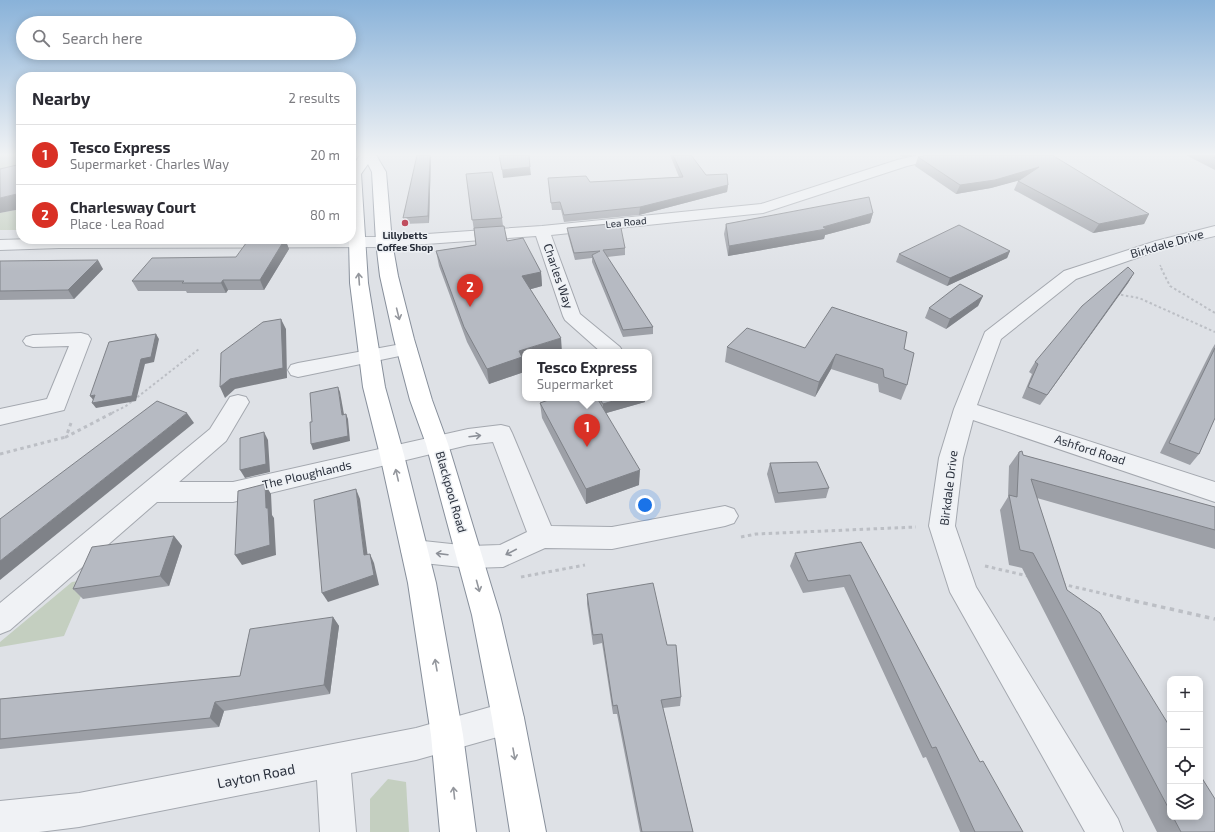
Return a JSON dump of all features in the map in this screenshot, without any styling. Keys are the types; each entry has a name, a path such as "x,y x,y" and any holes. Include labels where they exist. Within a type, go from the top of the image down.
{"highway":[{"name":"Blackpool Road","path":"381,194 384,242 389,276 421,400 437,444 486,615 508,718 528,832"},
{"name":"Blackpool Road","path":"356,219 359,283 374,387 392,455 422,583 447,735 458,832"}],"street":[{"name":"Lea Road","path":"357,242 384,242 542,231 763,208 807,194"},
{"name":"Charles Way","path":"542,231 572,316 609,349"},
{"name":"Birkdale Drive","path":"1105,832 964,592 942,526 950,458 965,409 992,336 1070,275 1151,248 1215,231"},
{"name":"Lea Road","path":"0,245 30,244"},
{"path":"0,417 56,405 80,339 33,341"},
{"path":"298,370 407,349"},
{"path":"0,621 218,435 238,402"},
{"name":"Ashford Road","path":"965,409 1215,492"},
{"name":"The Ploughlands","path":"151,492 233,492 468,437 501,433 542,536"},
{"path":"414,551 470,557 503,556 542,536 612,538 729,527"},
{"name":"Layton Road","path":"0,819 79,810 416,744 508,718"},
{"path":"333,760 338,832"}],"path":[{"path":"1151,248 1170,286 1215,312"},
{"path":"1110,293 1139,298 1215,332"},
{"path":"0,454 66,437 126,406 199,349"},
{"path":"56,405 75,410 66,437"},
{"path":"729,527 756,534 942,526"},
{"path":"953,559 1030,577"},
{"path":"517,578 586,565"},
{"path":"1061,584 1215,619"}],"green space":[{"path":"16,210 16,230 0,230 0,213"},
{"path":"84,580 78,594 82,594 64,636 0,647 0,642 72,582"},
{"path":"388,779 406,782 409,832 370,832 370,799"}],"building":[{"path":"0,194 16,194 16,194 0,198"},
{"path":"408,194 429,194 428,216 403,218"},
{"path":"469,194 497,194 502,218 472,220"},
{"path":"550,194 693,194 640,207 564,215 560,202 551,203"},
{"path":"1042,194 1116,194 1149,214 1099,224"},
{"path":"869,197 873,213 823,227 826,229 729,246 726,224"},
{"path":"620,223 625,248 603,250 653,327 623,330 592,255 600,251 574,253 567,228"},
{"path":"959,225 1010,251 950,278 899,254"},
{"path":"504,226 507,241 523,238 541,272 522,276 561,338 522,349 519,351 522,357 487,369 464,327 436,251 476,245 474,228"},
{"path":"245,244 282,244 260,280 223,280 221,283 132,281 152,258 236,257"},
{"path":"98,260 68,290 0,291 0,261"},
{"path":"1128,267 1134,273 1047,395 1028,387 1038,364 1035,362 1082,306"},
{"path":"960,284 983,296 950,319 929,308"},
{"path":"832,307 907,332 904,349 914,353 907,385 884,377 883,369 836,354 819,382 727,347 747,328 805,348"},
{"path":"281,319 283,368 230,379 220,387 221,353 263,322"},
{"path":"156,334 151,357 141,359 132,396 92,403 95,395 90,396 109,342"},
{"path":"1215,348 1215,418 1199,454 1169,443"},
{"path":"338,387 342,415 346,414 348,436 311,444 310,422 312,422 310,393"},
{"path":"157,401 187,413 0,561 0,519"},
{"path":"546,401 599,401 640,470 586,489 540,403"},
{"path":"601,401 613,401 603,404"},
{"path":"264,432 266,464 240,470 240,438"},
{"path":"1022,451 1023,455 1215,507 1215,530 1031,479 1067,590 1100,613 1167,722 1167,805 1033,553 1020,550 1009,495 1017,497 1019,452"},
{"path":"817,462 829,488 778,493 770,463"},
{"path":"265,484 270,545 235,555 238,491"},
{"path":"356,489 364,555 370,554 374,575 322,593 314,500"},
{"path":"174,536 160,576 73,589 92,547"},
{"path":"861,542 980,762 983,761 1023,832 975,832 936,747 932,748 850,575 808,581 795,553"},
{"path":"653,583 667,645 676,645 681,697 661,700 693,832 642,832 617,705 613,706 602,634 593,635 587,594"},
{"path":"333,617 324,685 215,702 210,718 0,739 0,699 240,676 250,629"},
{"path":"1203,780 1215,799 1215,832 1181,832 1175,820 1203,820"}],"place":[{"name":"Lillybetts Coffee Shop","path":"405,223"},
{"name":"Charlesway Court","path":"470,307"},
{"name":"Tesco Express","path":"587,447"}]}
